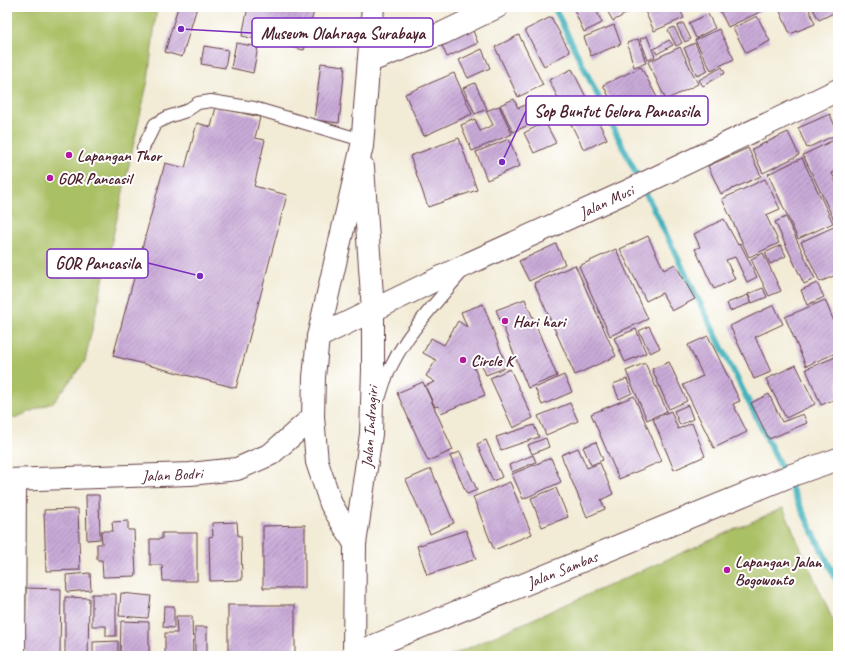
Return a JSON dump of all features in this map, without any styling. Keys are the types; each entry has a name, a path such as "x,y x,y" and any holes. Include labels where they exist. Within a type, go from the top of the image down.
{"street":[{"name":"Jalan Indragiri","path":"355,544 331,504 318,462 313,417 314,377 318,337 362,143 370,61 373,7"},
{"path":"370,61 443,33 497,7"},
{"name":"Jalan Musi","path":"373,310 470,263 628,191 838,90"},
{"name":"Jalan Indragiri","path":"354,655 355,544 370,434 373,370 373,310 362,143"},
{"path":"318,337 373,310"},
{"name":"Jalan Bodri","path":"11,481 190,474 237,469 271,454 313,417"},
{"name":"Jalan Sambas","path":"354,655 792,475 838,460"},
{"path":"11,481 14,656"}],"lane":[{"path":"143,148 155,124 168,117 186,111 198,104 211,101 254,108 362,143"},
{"path":"370,434 385,376 422,318 470,263"}],"green space":[{"name":"Lapangan Thor","path":"7,7 157,7 148,80 85,361 54,402 7,421"},
{"name":"Lapangan Jalan Bogowonto","path":"783,508 838,632 838,656 450,656"}],"building":[{"path":"178,7 197,7 182,57 165,52"},
{"path":"248,7 315,7 304,50 242,36"},
{"path":"580,7 595,7 602,23 584,32 574,10"},
{"path":"605,7 629,7 631,11 613,21"},
{"path":"643,7 679,7 684,18 654,31"},
{"path":"718,7 760,7 762,11 728,27"},
{"path":"782,7 808,7 815,24 790,34 779,9"},
{"path":"812,7 838,7 838,11 819,20"},
{"path":"708,14 715,28 696,38 689,23"},
{"path":"757,16 770,41 746,53 733,28"},
{"path":"551,17 570,52 544,66 525,30"},
{"path":"683,23 691,39 685,42 677,26"},
{"path":"614,25 621,44 591,56 584,37"},
{"path":"471,26 478,43 447,57 440,41"},
{"path":"674,27 682,43 676,46 668,30"},
{"path":"719,29 734,59 711,70 695,40"},
{"path":"519,35 543,85 518,97 495,47"},
{"path":"647,36 655,57 648,60 640,39"},
{"path":"638,39 646,63 634,67 627,43"},
{"path":"669,40 673,45 657,54 654,49"},
{"path":"236,43 258,47 253,73 231,68"},
{"path":"695,43 708,71 697,76 684,48"},
{"path":"204,46 228,50 225,68 201,64"},
{"path":"680,47 698,84 666,100 648,62"},
{"path":"482,49 490,68 468,78 459,60"},
{"path":"321,63 345,66 339,123 314,120"},
{"path":"641,67 659,101 621,120 603,85"},
{"path":"722,67 725,73 703,86 699,80"},
{"path":"572,69 607,139 584,150 549,80"},
{"path":"454,73 472,114 424,136 405,94"},
{"path":"475,83 487,109 475,114 463,88"},
{"path":"514,99 518,108 536,101 544,118 513,132 500,105"},
{"path":"499,106 512,134 472,151 461,125 475,119 480,131 493,125 486,111"},
{"path":"216,107 260,117 255,138 265,140 254,186 287,195 236,388 113,356 165,163 185,168 197,123 211,127"},
{"path":"830,114 838,134 807,148 798,128"},
{"path":"545,122 556,143 534,153 524,133"},
{"path":"788,132 799,155 763,173 752,149"},
{"path":"459,138 477,190 428,207 410,156"},
{"path":"838,138 838,171 832,173 838,187 838,221 835,222 803,155"},
{"path":"509,139 520,166 487,180 476,152"},
{"path":"748,148 761,176 721,194 708,166"},
{"path":"802,158 833,223 798,239 768,174"},
{"path":"765,179 780,209 766,215 779,243 749,257 722,199"},
{"path":"786,217 815,279 804,284 775,222"},
{"path":"724,219 738,245 740,243 757,277 747,282 735,257 726,260 735,279 714,289 695,249 700,247 694,234"},
{"path":"838,225 838,274 820,282 801,242"},
{"path":"648,236 664,270 675,264 695,299 672,311 662,293 646,301 620,249"},
{"path":"556,244 565,264 529,281 519,261"},
{"path":"781,245 786,256 770,264 765,253"},
{"path":"616,249 648,319 610,336 579,266"},
{"path":"763,253 781,291 769,296 751,259"},
{"path":"575,265 616,356 575,375 534,283"},
{"path":"817,283 824,297 807,305 801,290"},
{"path":"763,288 767,297 752,303 748,294"},
{"path":"748,295 751,303 730,311 727,303"},
{"path":"525,299 557,376 528,388 496,310"},
{"path":"825,300 838,331 838,352 806,366 785,317"},
{"path":"483,304 507,367 486,375 479,358 474,367 485,395 441,413 438,406 435,407 425,386 435,382 426,376 436,360 423,353 431,338 444,345 458,321 467,327 461,312"},
{"path":"774,305 783,324 755,337 771,372 754,379 730,326"},
{"path":"649,326 660,348 650,353 639,331"},
{"path":"636,329 646,353 625,362 614,338"},
{"path":"708,336 740,401 733,404 747,432 714,448 683,385 703,376 688,345"},
{"path":"838,356 838,398 821,405 806,369"},
{"path":"669,362 687,401 669,409 652,369"},
{"path":"645,363 667,411 647,420 626,371"},
{"path":"796,365 815,404 786,418 766,379"},
{"path":"510,369 533,418 513,428 490,378"},
{"path":"564,375 572,392 542,405 535,388"},
{"path":"627,379 632,393 619,399 613,384"},
{"path":"423,382 453,450 428,461 397,393"},
{"path":"769,394 782,422 803,414 807,423 769,439 751,403"},
{"path":"634,396 662,461 619,479 591,414"},
{"path":"570,403 578,421 546,435 538,416"},
{"path":"688,405 693,419 680,425 674,411"},
{"path":"671,411 678,429 692,423 705,456 674,470 653,419"},
{"path":"534,425 539,437 501,450 496,437"},
{"path":"546,438 549,447 532,454 528,445"},
{"path":"486,440 502,477 493,481 477,444"},
{"path":"596,442 603,460 591,465 583,447"},
{"path":"578,448 587,468 600,463 613,494 601,500 605,509 587,517 561,455"},
{"path":"460,452 477,490 467,494 450,456"},
{"path":"533,455 536,462 512,472 509,465"},
{"path":"551,458 561,482 523,499 512,474"},
{"path":"431,469 454,523 430,534 406,480"},
{"path":"510,482 532,534 494,550 473,497"},
{"path":"556,488 568,517 542,527 531,498"},
{"path":"86,495 99,495 100,539 87,540"},
{"path":"78,509 80,570 46,571 44,510"},
{"path":"128,521 128,530 134,530 136,576 103,577 102,560 97,560 97,544 102,544 101,531 113,531 112,522"},
{"path":"237,522 238,536 241,536 242,580 210,581 209,537 213,536 212,523"},
{"path":"305,525 305,588 263,588 263,526"},
{"path":"466,530 476,559 427,575 417,546"},
{"path":"162,533 197,533 197,581 163,581 162,565 150,565 150,539 162,539"},
{"path":"90,573 91,590 67,592 66,575"},
{"path":"26,588 61,589 60,656 25,656"},
{"path":"121,593 151,596 148,618 119,616"},
{"path":"92,594 116,594 116,636 106,636 106,626 92,626"},
{"path":"65,597 89,598 88,656 65,656"},
{"path":"228,605 295,605 295,656 228,656"},
{"path":"164,606 174,606 174,628 163,627"},
{"path":"176,616 192,616 193,656 165,656 165,633 177,633"},
{"path":"121,621 149,622 149,656 120,656"},
{"path":"195,627 207,627 207,656 195,656"},
{"path":"118,641 118,656 93,656 93,642"}],"waterway":[{"path":"554,7 838,583"}],"place":[{"name":"Museum Olahraga Surabaya","path":"181,29"},
{"name":"Lapangan Thor","path":"69,155"},
{"name":"Sop Buntut Gelora Pancasila","path":"502,162"},
{"name":"GOR Pancasil","path":"50,178"},
{"name":"GOR Pancasila","path":"200,276"},
{"name":"Hari hari","path":"505,321"},
{"name":"Circle K","path":"463,360"},
{"name":"Lapangan Jalan Bogowonto","path":"727,570"}]}
